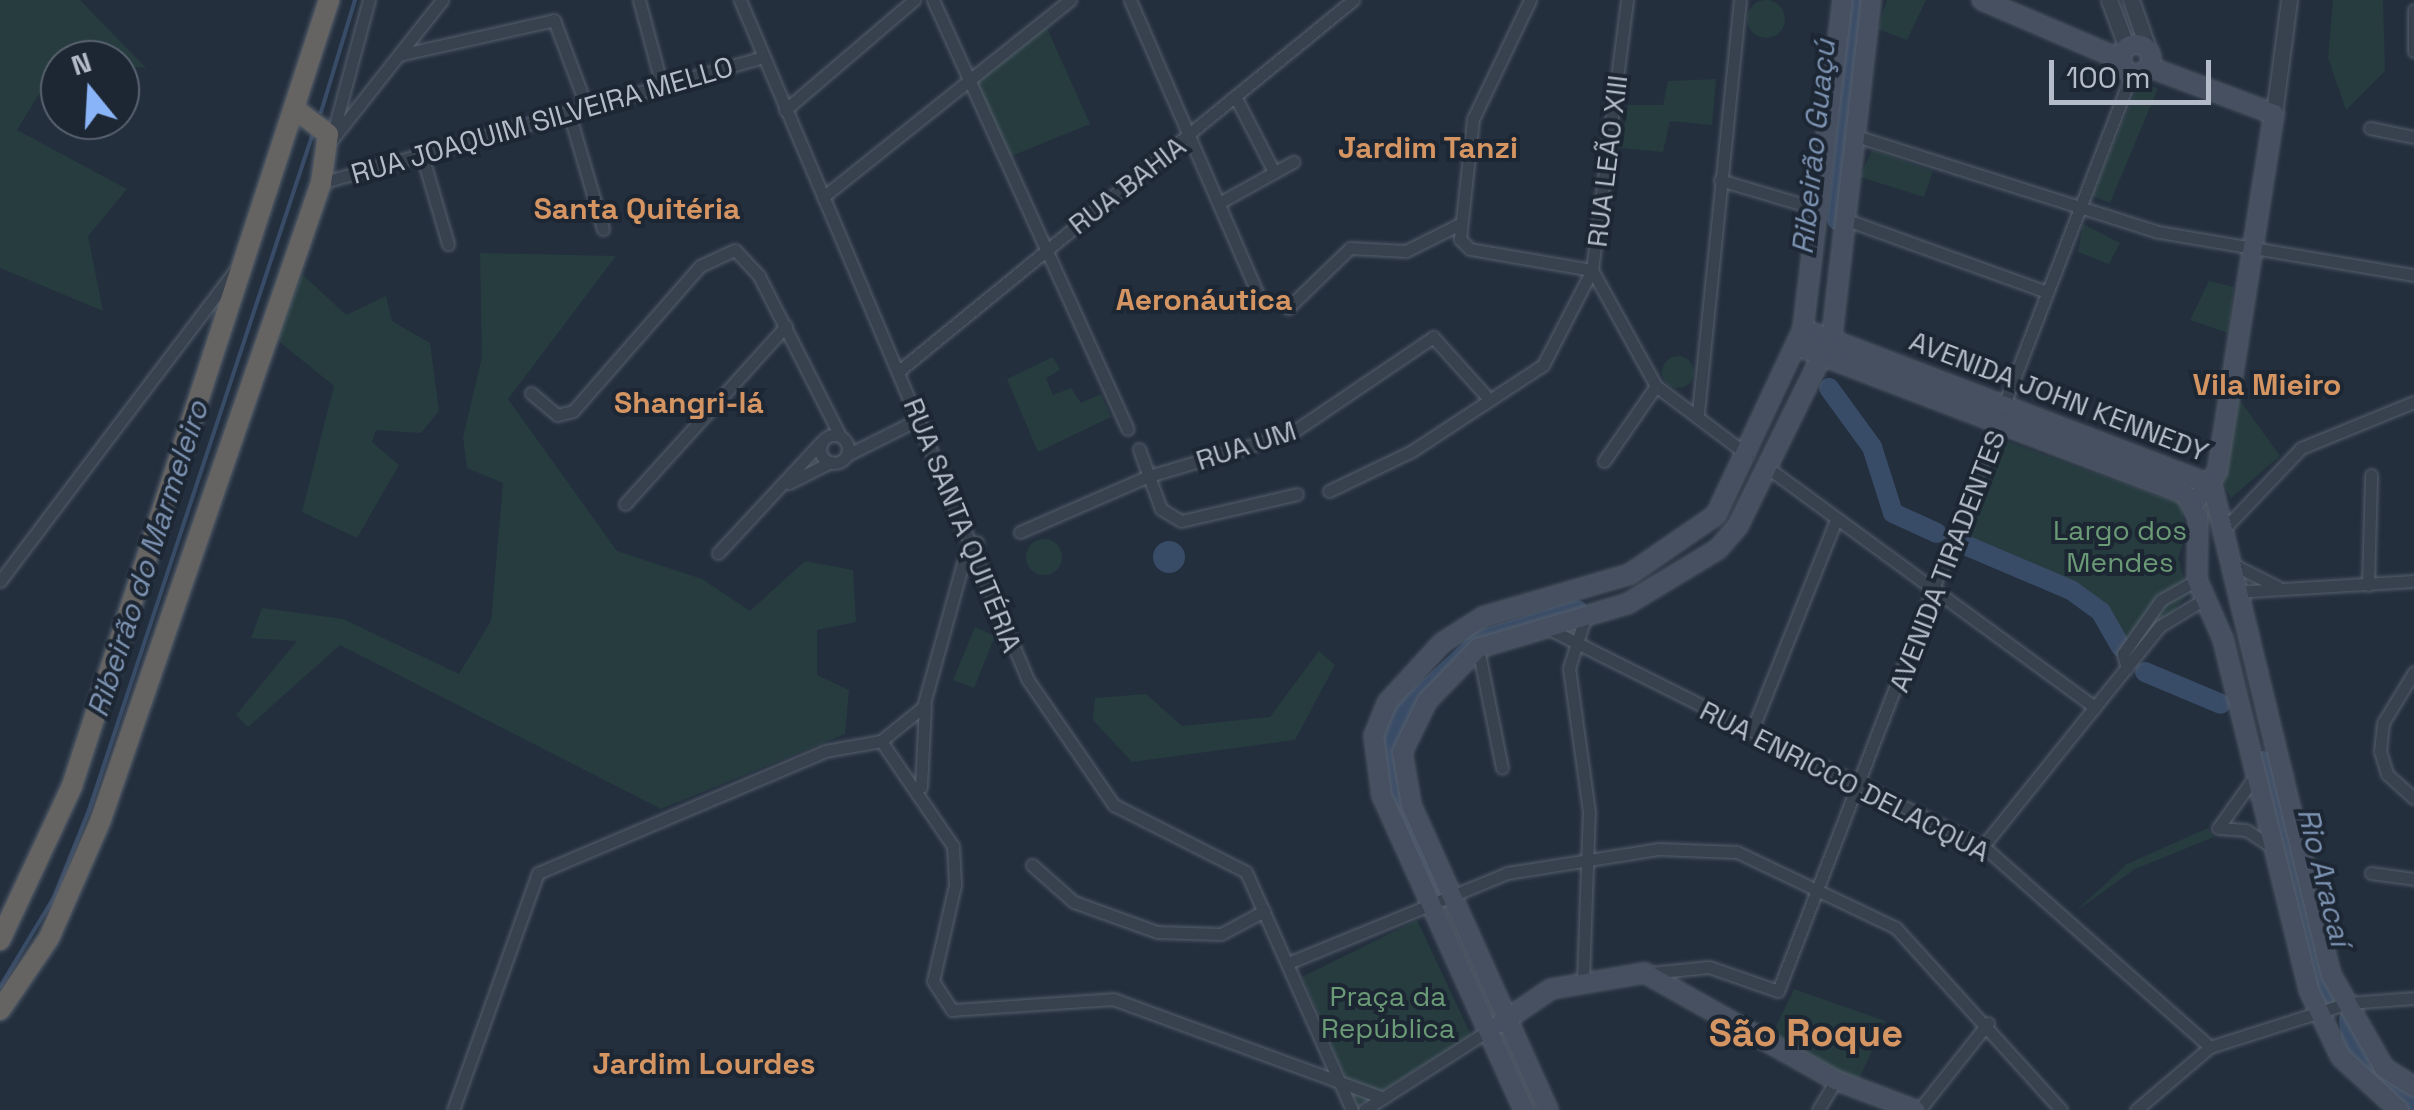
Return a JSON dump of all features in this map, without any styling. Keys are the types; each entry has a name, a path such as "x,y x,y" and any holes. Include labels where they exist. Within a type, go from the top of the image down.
{"highway":[{"path":"0,940 72,786 244,259 298,111 329,0"},
{"path":"0,1010 49,938 100,822 321,183 330,142 320,121 298,111"}],"main road":[{"path":"1524,1110 1426,902 1373,759 1388,702 1430,651 1482,617 1630,574 1704,527 1748,455 1800,337 1808,303 1843,0"},
{"path":"1548,1110 1411,804 1402,752 1427,701 1478,648 1627,604 1718,549 1768,468 1832,336 1871,0"},
{"path":"1992,2 2274,114 2255,254 2212,486 2192,506"},
{"path":"1808,303 1837,308"},
{"name":"AVENIDA JOHN KENNEDY","path":"1800,337 1832,336 2001,417 2182,492 2192,506 2197,580 2223,639 2272,847 2322,1010 2359,1081 2399,1110"},
{"name":"AVENIDA JOHN KENNEDY","path":"1800,337 1822,359 2212,486 2224,530 2225,560 2324,950 2346,1003 2384,1068 2414,1087"},
{"path":"1786,374 1809,385"},
{"path":"2203,600 2234,592"},
{"path":"2250,749 2272,744"},
{"path":"1486,1032 1583,980 1645,974 1836,1080 1917,1110"}],"street":[{"path":"330,142 368,0"},
{"path":"330,142 442,0"},
{"path":"638,0 662,86"},
{"name":"RUA SANTA QUITÉRIA","path":"740,0 977,542 1028,680 1114,804 1229,857 1264,911 1352,1110"},
{"path":"785,110 914,0"},
{"path":"933,0 1128,429"},
{"path":"823,197 1070,0"},
{"path":"1130,0 1259,297"},
{"name":"RUA BAHIA","path":"900,370 1044,250 1237,100 1353,0"},
{"path":"1530,0 1473,120 1458,225 1460,239 1470,249 1592,270 1656,386 1698,413 1748,455"},
{"name":"RUA LEÃO XIII","path":"1330,491 1412,450 1543,365 1592,270 1627,0"},
{"path":"1698,413 1740,0"},
{"path":"2108,0 2136,60"},
{"path":"2131,0 2136,60"},
{"path":"2274,114 2289,0"},
{"path":"2414,10 2414,52"},
{"path":"399,54 548,18 587,108"},
{"name":"RUA JOAQUIM SILVEIRA MELLO","path":"321,183 762,57"},
{"name":"AVENIDA TIRADENTES","path":"1645,974 1709,967 1778,990 1862,787 2136,60"},
{"path":"1237,100 1274,172"},
{"path":"568,113 603,229"},
{"path":"2370,128 2414,137"},
{"path":"1856,136 2255,254 2414,274"},
{"path":"422,155 448,244"},
{"path":"1219,203 1294,162"},
{"path":"1720,180 1818,209"},
{"path":"1847,220 2048,292"},
{"path":"1288,308 1350,248 1406,251 1458,225"},
{"path":"531,393 558,416 573,411 722,251 748,257 843,438 846,455"},
{"path":"0,581 244,259"},
{"path":"625,504 786,326"},
{"name":"RUA UM","path":"1020,532 1150,476 1290,434 1433,338 1488,398"},
{"path":"1604,461 1656,386"},
{"path":"2224,530 2319,436 2414,402"},
{"path":"828,415 824,440 832,462"},
{"path":"789,484 921,418"},
{"path":"718,553 789,484 824,440 875,438"},
{"path":"1139,449 1161,508 1181,521 1296,494"},
{"path":"1768,468 2095,707"},
{"path":"2368,585 2371,475"},
{"path":"1752,730 1836,520"},
{"path":"921,789 925,702 962,563 977,542"},
{"path":"2225,560 2287,589"},
{"path":"2127,668 2123,654 2161,600 2197,580"},
{"path":"2234,592 2414,581"},
{"path":"1984,846 2160,626 2203,600"},
{"path":"1583,980 1586,860 1573,648 1585,618"},
{"name":"RUA ENRICCO DELACQUA","path":"1547,628 1573,648 1752,730 1984,846 2210,1047"},
{"path":"1478,648 1502,768"},
{"path":"2414,672 2384,723 2380,751 2387,774 2414,798"},
{"path":"453,1110 538,873 825,751 881,741 925,702"},
{"path":"881,741 921,789 952,846 955,885 933,980 952,1010 1113,999 1343,1089 1383,1098"},
{"path":"2256,775 2218,828 2246,830 2272,847"},
{"path":"1288,963 1448,892 1586,860 1705,848 1820,886 1896,928 1988,1023 2060,1110"},
{"path":"1032,864 1074,902 1157,932 1221,934 1264,911"},
{"path":"2371,874 2414,879"},
{"path":"2136,1110 2210,1047 2346,1003 2414,998"},
{"path":"1917,1110 1988,1023"},
{"path":"1364,1110 1486,1032"},
{"path":"1818,1110 1836,1080"}],"green space":[{"path":"0,0 80,0 119,40 40,40 40,93 17,130 127,189 88,236 103,311 0,268"},
{"path":"1766,0 1780,5 1785,19 1780,33 1766,38 1752,33 1747,19 1752,5"},
{"path":"1887,0 1926,0 1907,40 1878,29"},
{"path":"2333,0 2383,0 2385,71 2346,110 2328,58"},
{"path":"1046,26 1090,124 1007,158 973,81"},
{"path":"1716,79 1712,125 1670,121 1663,152 1620,148 1628,105 1663,105 1668,81"},
{"path":"2139,83 2158,88 2110,203 2092,196"},
{"path":"1872,150 1933,171 1924,197 1860,177"},
{"path":"2083,224 2120,243 2109,264 2078,252"},
{"path":"480,253 616,256 508,399 617,551 702,579 750,611 805,561 853,570 856,622 817,630 817,675 849,690 845,734 661,809 340,645 248,727 236,715 297,641 251,638 262,608 343,619 459,674 491,621 503,483 467,468 463,437 482,357"},
{"path":"302,274 346,315 386,296 392,321 430,343 439,411 421,433 376,430 372,442 399,465 357,538 302,512 334,386 275,338"},
{"path":"2209,281 2234,287 2228,333 2190,320"},
{"path":"1678,356 1689,361 1694,372 1689,383 1678,388 1667,383 1662,372 1667,361"},
{"path":"1053,357 1060,370 1046,378 1053,395 1071,388 1081,403 1101,394 1111,417 1038,452 1007,379"},
{"path":"2239,399 2280,456 2231,498 2222,481"},
{"name":"Largo dos Mendes","path":"2004,440 2174,502 2180,492 2186,536 2178,557 2188,594 2133,657 2073,586 1965,538"},
{"path":"1044,539 1056,545 1062,557 1056,569 1044,575 1032,569 1026,557 1032,545"},
{"path":"975,627 995,636 974,688 953,680"},
{"path":"1319,651 1335,665 1295,740 1132,762 1093,720 1095,698 1146,694 1182,726 1270,717"},
{"path":"2208,828 2214,837 2135,869 2076,911 2127,864"},
{"name":"Praça da República","path":"1417,920 1471,1035 1358,1106 1302,977"},
{"path":"1794,989 1885,1021 1857,1084 1770,1039"}],"water":[{"path":"1169,541 1180,546 1185,557 1180,568 1169,573 1158,568 1153,557 1158,546"}],"waterway":[{"name":"Ribeirão do Marmeleiro","path":"321,112 355,0"},
{"name":"Ribeirão Guaçú","path":"1837,220 1861,0"},
{"name":"Ribeirão do Marmeleiro","path":"0,987 54,897 89,810 313,133"},
{"name":"Rio Aracaí","path":"1829,388 1872,447 1893,513 1937,533"},
{"name":"Rio Aracaí","path":"1965,545 2071,590 2101,612 2121,647"},
{"path":"1432,886 1392,785 1393,734 1405,710 1480,640 1578,610"},
{"name":"Rio Aracaí","path":"2145,672 2221,704"},
{"name":"Rio Aracaí","path":"2263,761 2319,980 2337,1002"},
{"name":"Rio Aracaí","path":"2349,1020 2353,1050 2372,1078 2414,1105"}],"district":[{"name":"Jardim Tanzi","path":"1428,148"},
{"name":"Santa Quitéria","path":"637,209"},
{"name":"Aeronáutica","path":"1204,300"},
{"name":"Vila Mieiro","path":"2267,385"},
{"name":"Shangri-lá","path":"689,403"},
{"name":"São Roque","path":"1806,1034"},
{"name":"Jardim Lourdes","path":"704,1064"}]}
